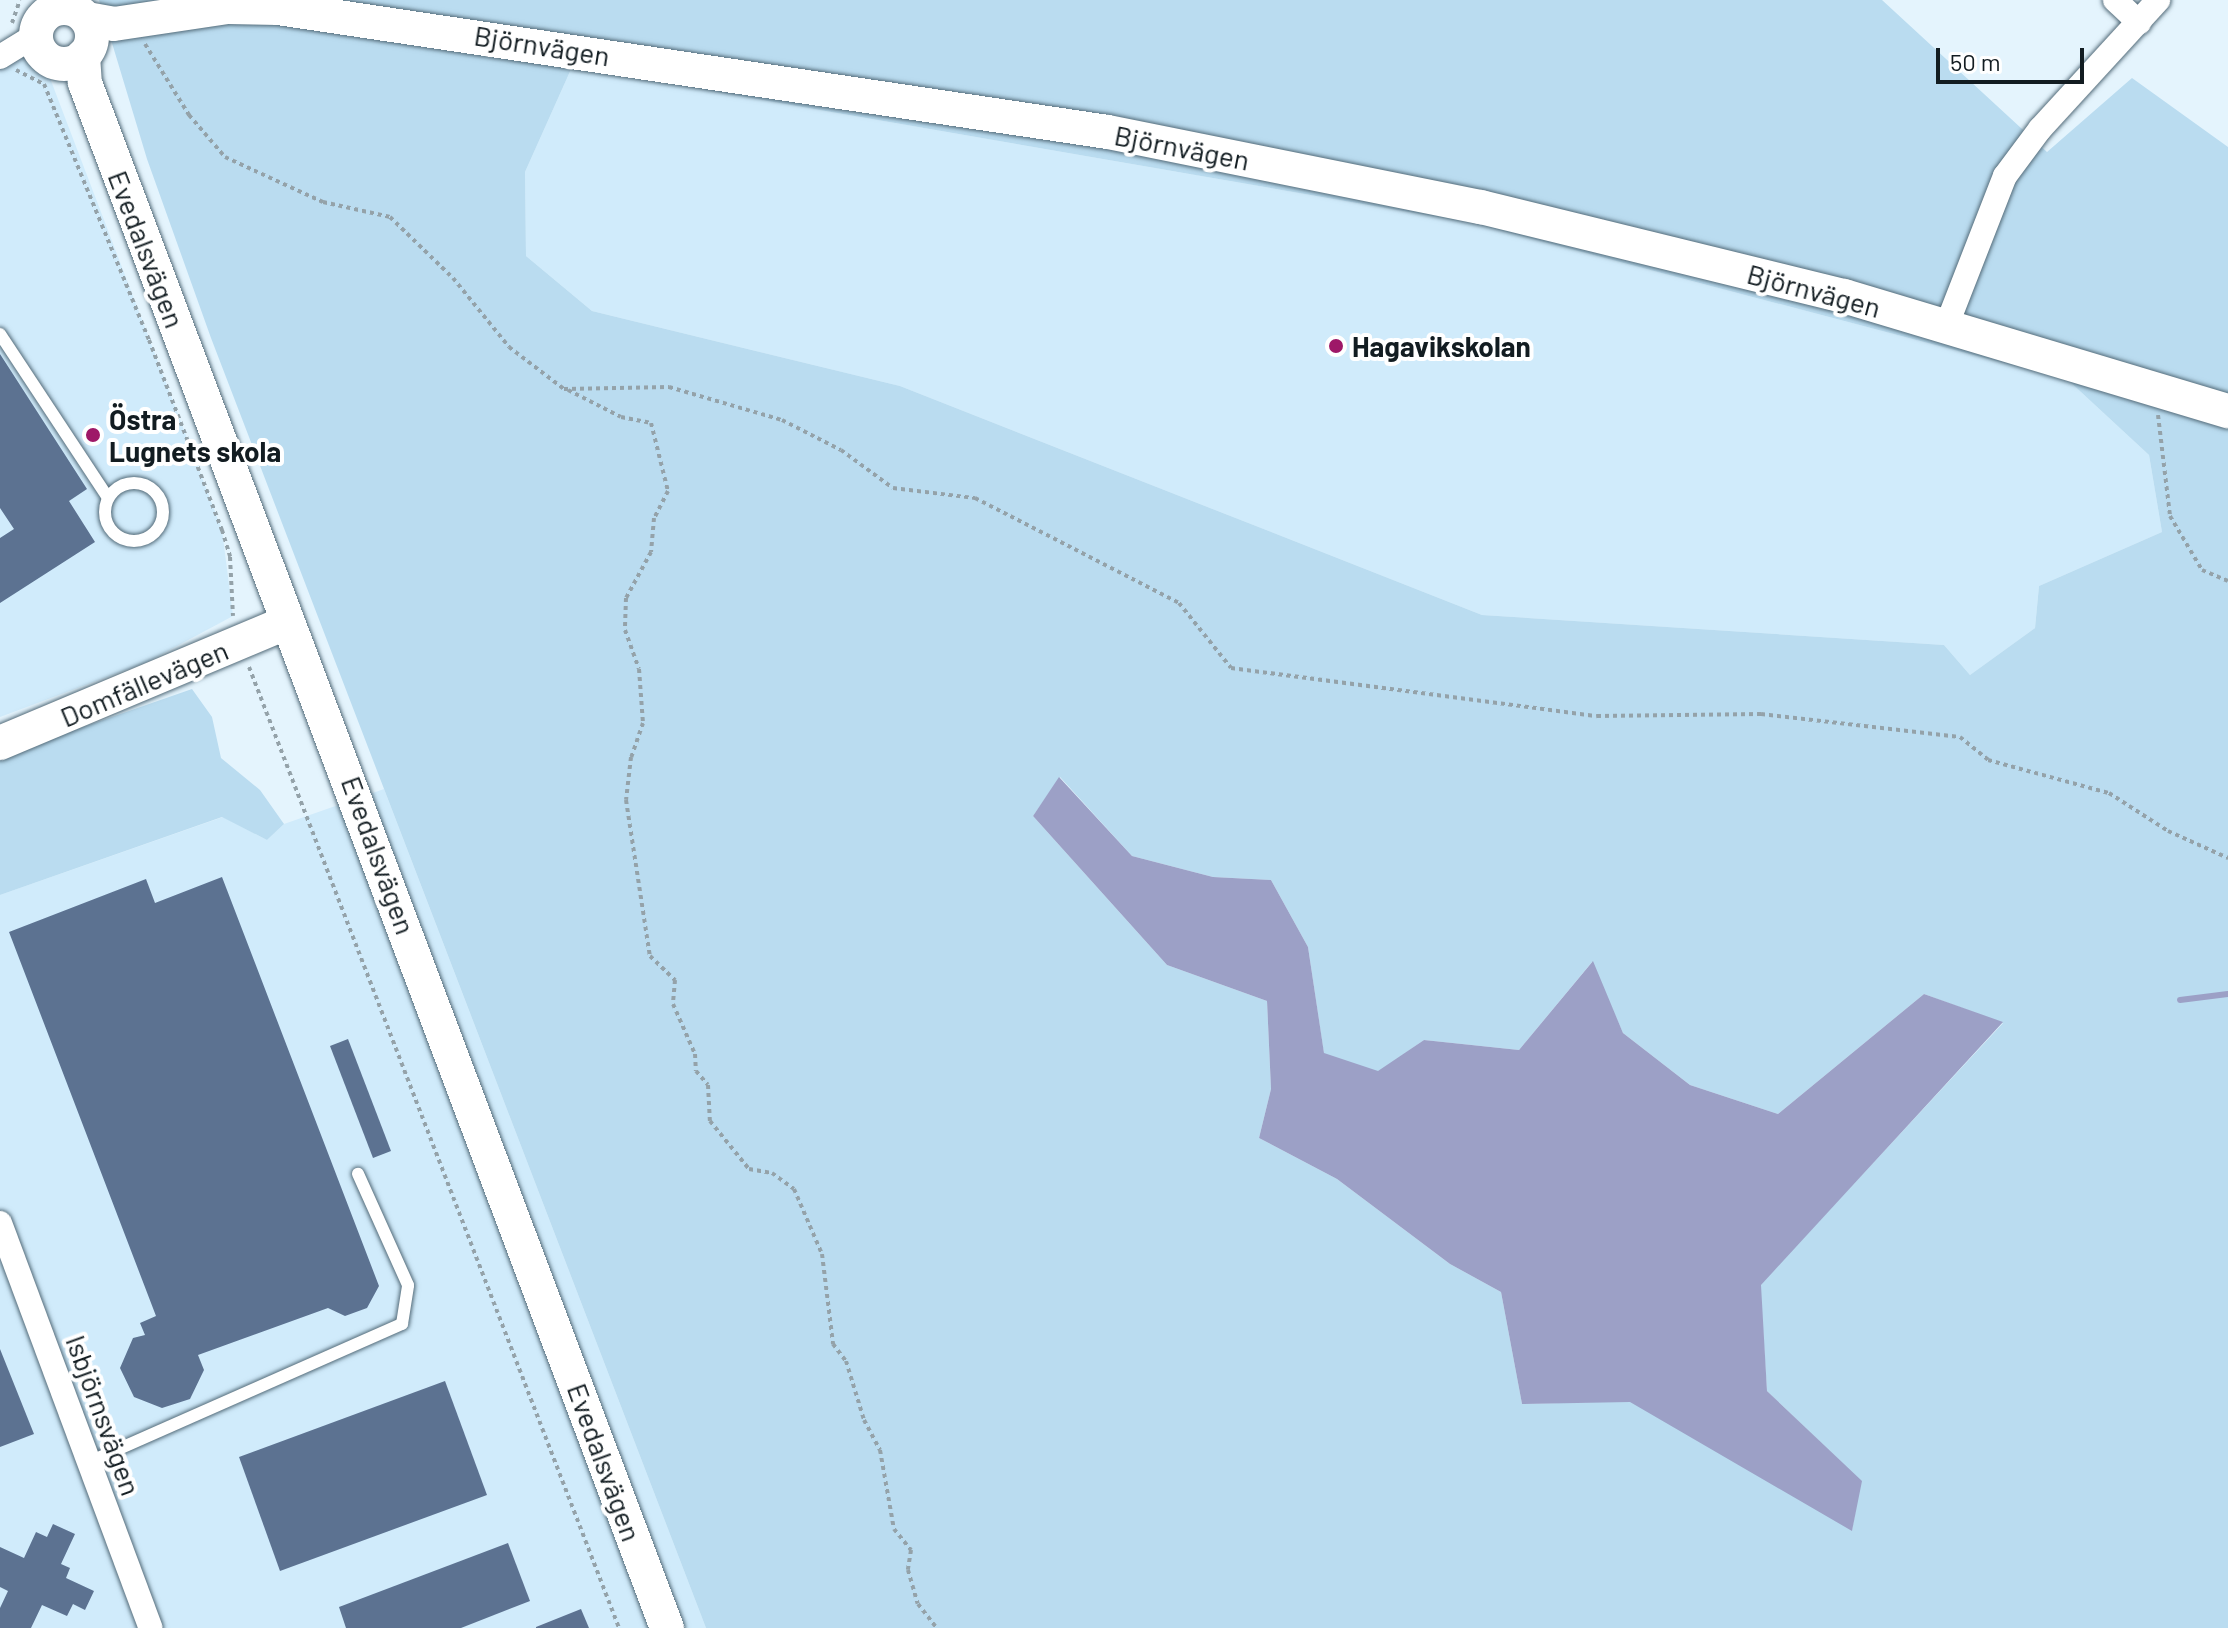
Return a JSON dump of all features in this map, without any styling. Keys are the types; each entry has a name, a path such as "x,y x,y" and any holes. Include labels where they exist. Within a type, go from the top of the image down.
{"street":[{"path":"2115,0 2139,22"},
{"path":"1946,327 2005,176 2040,129 2158,0"},
{"name":"Björnvägen","path":"73,33 228,7 278,8 1108,132 1481,207 1946,327 2228,411"},
{"path":"6,60 73,33"},
{"name":"Evedalsvägen","path":"73,33 288,622 667,1628"},
{"name":"Domfällevägen","path":"0,743 232,627 288,622"},
{"name":"Isbjörnsvägen","path":"0,1223 89,1462 145,1626"}],"lane":[{"path":"0,334 108,498 105,516 121,538 148,538 162,523 163,503 151,487 131,482 108,498"},
{"path":"89,1462 402,1324 408,1285 358,1174"}],"path":[{"path":"73,33 189,115 225,157 323,202 390,217 453,278 509,347 564,389 621,417 651,423 668,491 654,518 651,552 626,598 625,630 639,669 643,723 631,757 626,800 650,956 675,980 673,1004 695,1054 696,1071 708,1085 710,1121 749,1169 772,1173 794,1189 822,1254 833,1344 846,1361 864,1420 880,1450 894,1529 911,1550 908,1570 918,1604 937,1628"},
{"path":"6,60 44,84 149,340 222,530 232,627 619,1628"},
{"path":"564,389 669,387 782,420 841,450 893,488 975,498 1179,603 1231,668 1597,716 1761,714 1960,737 1988,760 2109,793 2168,831 2228,858"},
{"path":"2164,391 2157,438 2170,516 2202,570 2228,581"}],"shaded area":[{"path":"99,0 1882,0 2047,152 2132,78 2228,147 2228,1628 706,1628 211,338 147,159","holes":["572,67 1472,223 2068,380 2149,455 2162,532 2039,586 2035,628 1970,675 1944,645 1482,615 900,386 592,311 526,256 525,172","1060,777 1132,856 1213,877 1271,880 1308,947 1324,1054 1378,1072 1424,1040 1519,1050 1592,962 1623,1033 1690,1085 1778,1114 1924,994 2003,1023 1760,1285 1767,1391 1861,1481 1852,1530 1630,1401 1522,1404 1501,1292 1450,1264 1337,1179 1259,1138 1271,1089 1267,1001 1167,965 1033,816"]},
{"name":"Östra Lugnets skola","path":"37,44 222,530 233,616 147,662 0,717 0,57"},
{"name":"Hagavikskolan","path":"572,67 1472,223 2068,380 2149,455 2162,532 2039,586 2035,628 1970,675 1944,645 1482,615 900,386 592,311 526,256 525,172"},
{"path":"192,689 212,717 221,758 260,790 284,824 267,840 222,817 0,895 0,756"},
{"path":"1059,777 1132,856 1213,877 1271,880 1308,947 1324,1053 1378,1071 1424,1040 1519,1050 1593,961 1623,1033 1690,1085 1778,1114 1924,994 2003,1022 1761,1285 1767,1391 1862,1481 1852,1531 1630,1402 1522,1404 1501,1292 1450,1264 1337,1179 1259,1138 1271,1089 1267,1001 1167,965 1033,816"},
{"path":"384,789 706,1628 0,1628 0,895 223,817 267,840 284,824"}],"building":[{"path":"0,354 87,489 69,501 95,542 0,603 0,538 14,529 0,508"},
{"path":"222,877 379,1286 367,1308 345,1316 328,1308 198,1355 204,1370 190,1399 162,1408 134,1397 120,1368 133,1338 145,1335 140,1323 156,1316 9,932 146,879 155,903"},
{"path":"348,1039 391,1151 373,1158 330,1046"},
{"path":"0,1349 34,1434 0,1447"},
{"path":"445,1381 487,1495 280,1571 239,1457"},
{"path":"53,1524 75,1534 61,1564 70,1568 66,1578 94,1591 85,1610 73,1604 67,1616 42,1605 31,1628 0,1628 0,1608 8,1591 0,1587 0,1547 24,1558 36,1532 47,1537"},
{"path":"508,1543 530,1601 461,1628 346,1628 339,1607"},
{"path":"581,1609 589,1628 536,1628 536,1627"}],"waterway":[{"path":"2180,1000 2228,994"}],"place":[{"name":"Hagavikskolan","path":"1336,346"},
{"name":"Östra Lugnets skola","path":"93,435"}]}
